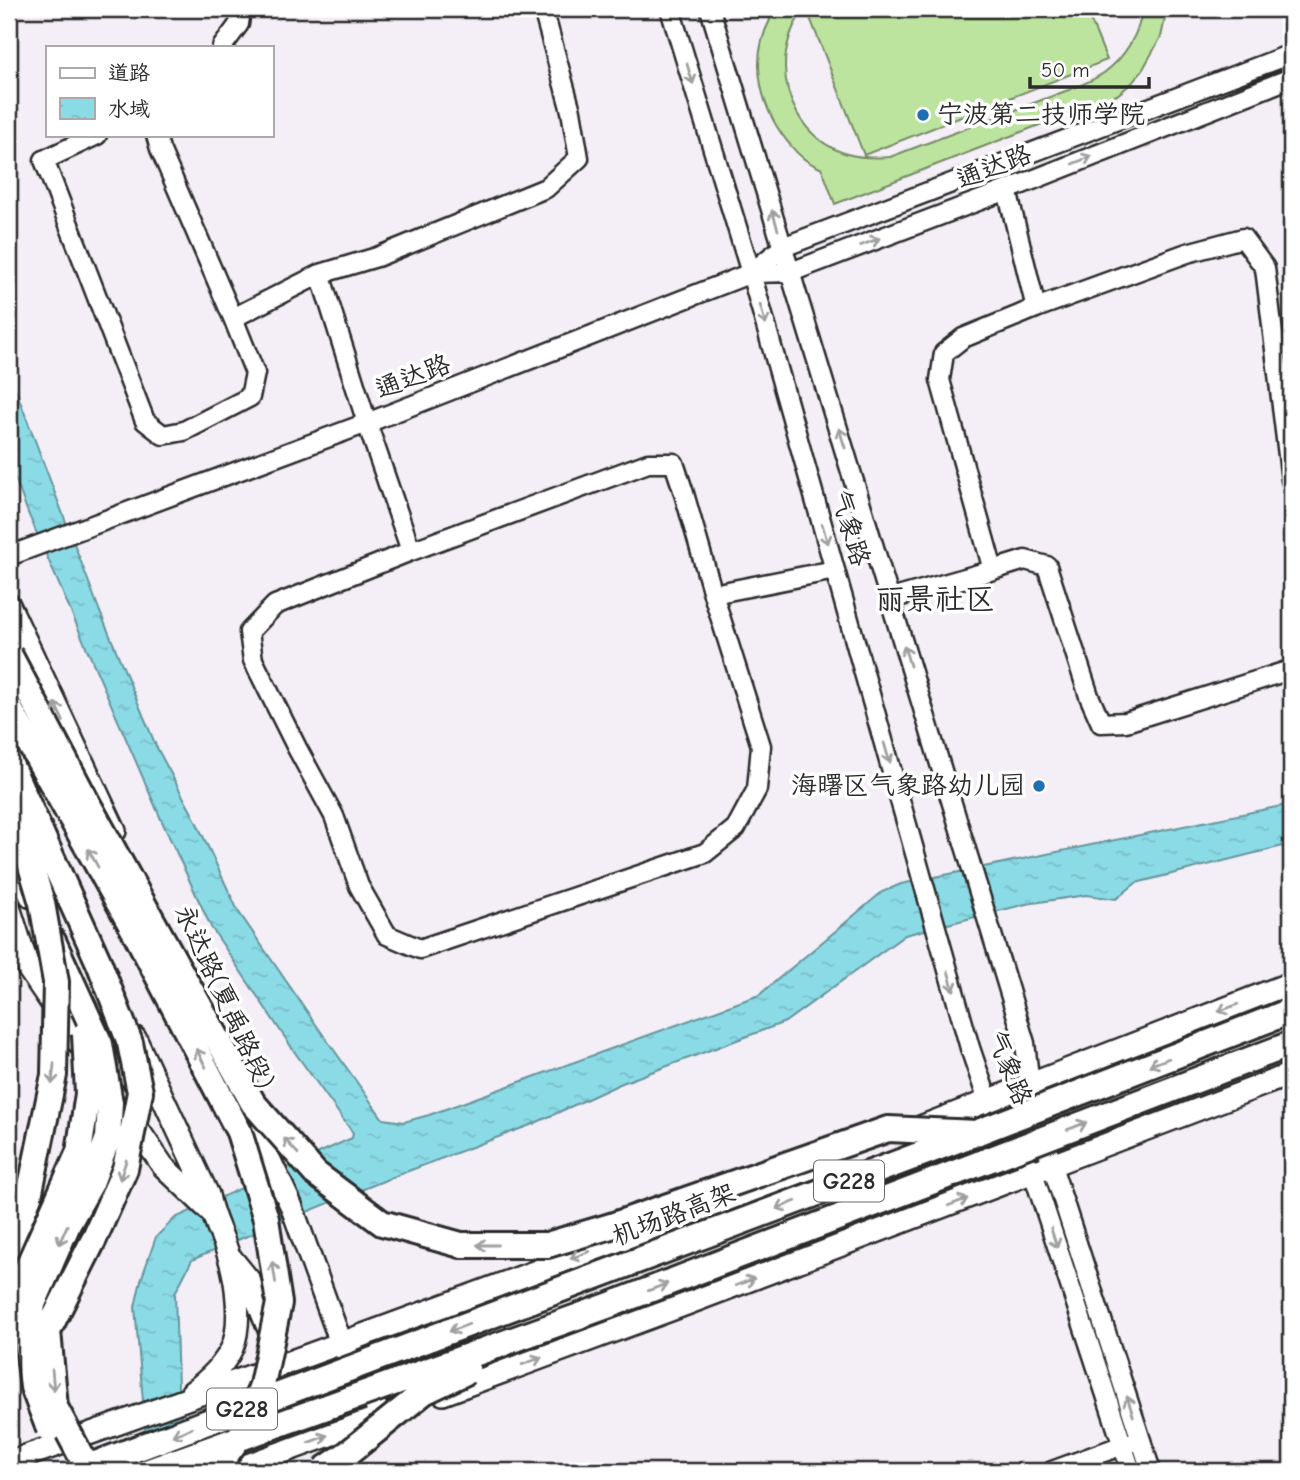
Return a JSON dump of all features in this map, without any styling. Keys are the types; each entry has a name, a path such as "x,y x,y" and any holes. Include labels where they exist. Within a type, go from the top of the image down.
{"highway":[{"path":"9,654 88,804 253,1102 315,1173 382,1223 461,1245 547,1245 611,1226 888,1129 977,1133"},
{"path":"9,705 136,934 239,1132 266,1219 279,1303 262,1385 245,1429 214,1471"},
{"path":"9,764 99,962 130,1043 140,1092 125,1169 48,1331 55,1407 82,1458 95,1471"},
{"path":"9,791 41,903 56,982 54,1075 29,1196 9,1247"},
{"path":"9,844 100,1044 110,1103 108,1138 91,1183 69,1222 33,1304 28,1346 33,1387 46,1424 63,1454 95,1471"},
{"path":"9,1309 79,1152 88,1094 84,1009"},
{"name":"机场路高架","path":"77,1471 977,1133 1291,1011"},
{"name":"G228","path":"149,1471 610,1306 1291,1044"},
{"path":"322,1471 424,1392 610,1306"}],"main road":[{"name":"永达路(夏禹路段)","path":"9,605 291,1205 341,1343 381,1416"},
{"path":"9,764 210,1204 229,1256 236,1287 237,1328 232,1348 202,1385 179,1402"},
{"path":"9,907 29,970 163,1166 210,1204"},
{"path":"9,1462 669,1222 1291,984"},
{"path":"231,1471 671,1310 1291,1074"},
{"path":"229,1256 249,1280 282,1364"}],"street":[{"path":"223,46 239,23 241,9"},
{"path":"233,318 320,274 377,257 546,188 579,158 571,111 543,9"},
{"name":"气象路","path":"670,9 751,273 970,1048 988,1101 1043,1169"},
{"name":"气象路","path":"710,9 1025,1043 1043,1169"},
{"name":"通达路","path":"9,556 367,423 751,273 783,247 1291,54"},
{"name":"通达路","path":"751,273 791,272 1291,78"},
{"path":"95,136 44,160 145,421 163,435 184,431 250,397 256,373 156,136"},
{"path":"1007,190 1036,307"},
{"path":"993,570 940,380 944,353 963,338 1036,307 1187,253 1243,238 1265,268 1291,480"},
{"path":"320,274 411,551"},
{"path":"648,463 674,463 761,746 757,789 736,828 705,853 420,949 387,935 359,886 334,816 253,660 249,632 275,605 411,551 648,463"},
{"path":"891,599 1025,560 1047,566 1088,696 1101,723 1126,722 1291,669"},
{"path":"713,594 835,570"},
{"path":"1043,1169 1151,1471"},
{"path":"1043,1169 1131,1471"},
{"path":"1052,1471 1140,1439"}],"green space":[{"path":"766,9 806,9 790,34 785,68 791,100 807,127 818,138 847,154 874,158 890,157 1092,80 1112,66 1125,52 1138,27 1142,9 1167,9 1161,37 1143,69 1132,83 1117,95 835,204 822,169 794,150 772,118 766,103 759,69 763,36 770,20"},
{"path":"1086,9 1107,60 864,155 807,10"}],"water":[{"path":"9,372 100,612 156,746 195,819 238,911 383,1119 404,1122 429,1115 759,995 882,892 901,884 1291,804 1291,844 1136,883 1116,899 1086,895 1026,904 905,935 785,1022 622,1083 533,1124 403,1173 192,1260 175,1293 178,1387 186,1471 149,1471 135,1307 156,1237 175,1218 352,1138 353,1133 211,927 160,817 28,513 9,462"}],"place":[{"name":"宁波第二技师学院","path":"923,115"},
{"name":"海曙区气象路幼儿园","path":"1039,786"}],"district":[{"name":"丽景社区","path":"935,599"}]}
